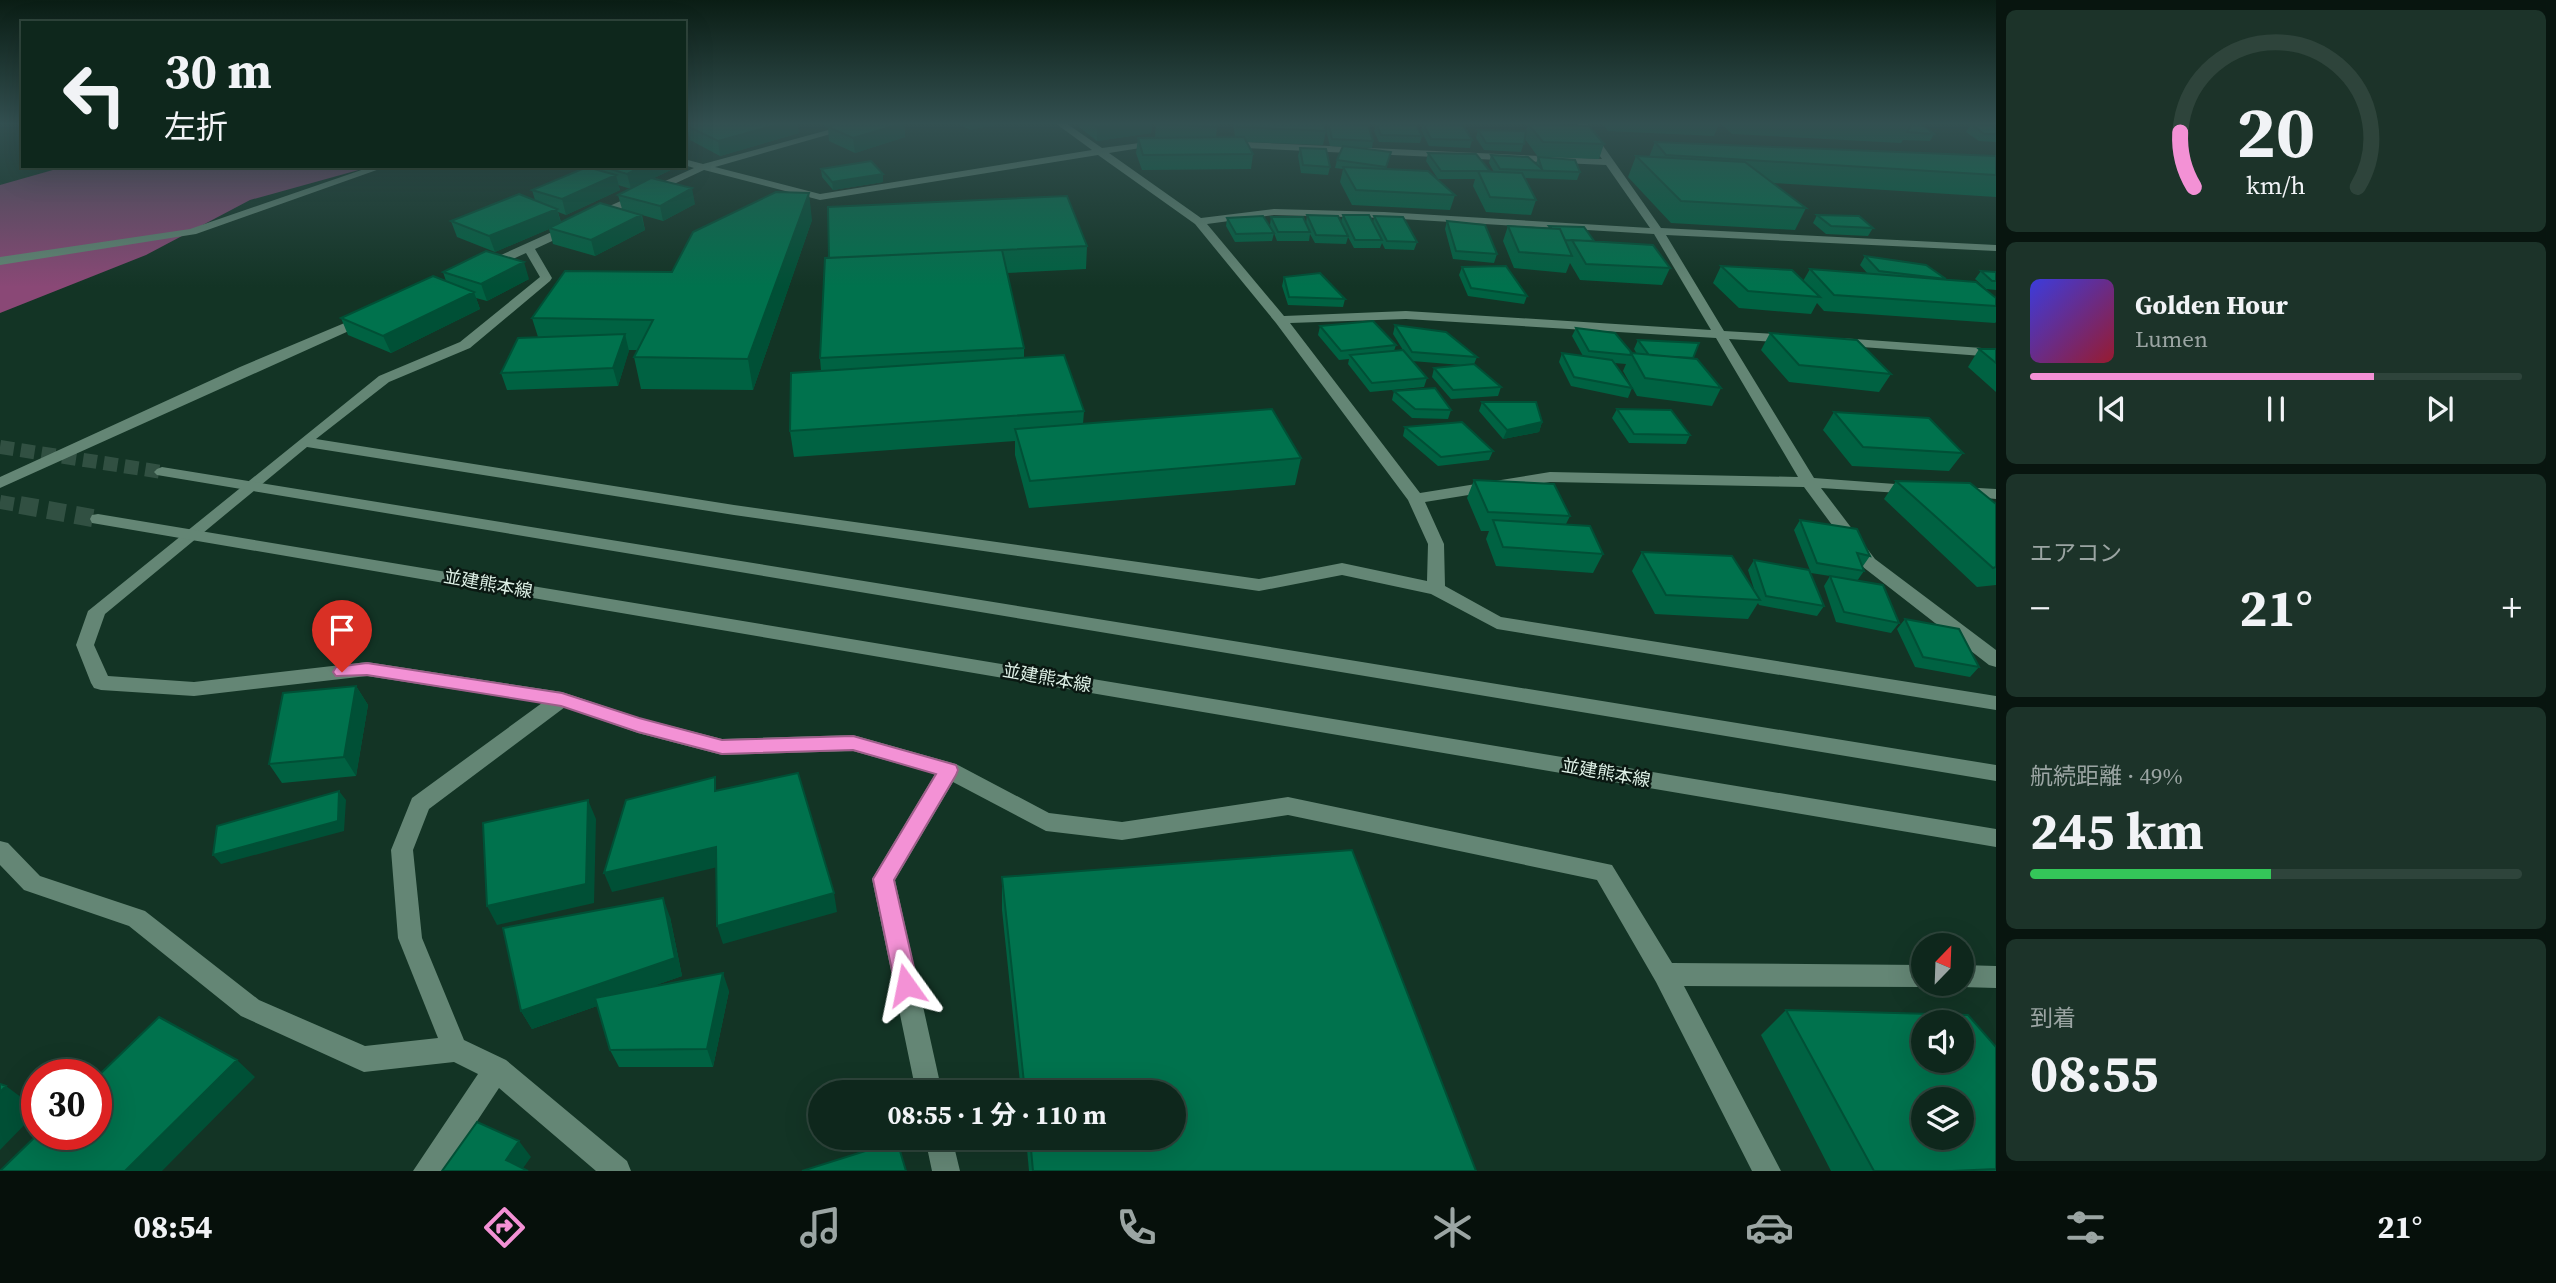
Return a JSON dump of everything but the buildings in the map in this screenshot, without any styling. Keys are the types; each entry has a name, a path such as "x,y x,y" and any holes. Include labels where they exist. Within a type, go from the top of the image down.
{"street":[{"path":"0,261 192,232 349,178"},
{"path":"477,270 680,178"},
{"path":"745,178 820,197 937,178"},
{"path":"1137,178 1199,222 1281,320 1416,499 1436,544 1436,589"},
{"path":"1619,178 1657,230 1809,482 1869,563 1996,660"},
{"path":"1199,222 1274,212 1384,215 1511,224 1996,248"},
{"path":"528,247 546,278 465,345 384,379 97,611 85,645 101,683 194,689 367,669 562,699 638,725 722,747 853,743 949,770 1046,822 1122,831 1288,806 1604,872 1665,974 1767,1171"},
{"path":"0,483 245,370 379,313"},
{"path":"1281,320 1406,315 1804,340"},
{"path":"1831,342 1996,353"},
{"path":"304,442 734,510 1259,586 1342,569 1436,589 1497,623 1996,703"},
{"path":"162,472 1996,773"},
{"path":"1416,499 1550,477 1809,482 1996,495"},
{"name":"並建熊本線","path":"98,519 1996,838"},
{"path":"455,1049 410,939 402,850 420,804 562,699"},
{"path":"926,1080 883,879 949,770"},
{"path":"0,850 32,883 137,918 250,1008 364,1059 455,1049 498,1069 617,1171"},
{"path":"1665,974 1911,976"},
{"path":"1974,976 1996,976"},
{"path":"427,1171 498,1069"},
{"path":"942,1150 946,1171"}],"shaded area":[{"path":"26,178 331,178 250,200 146,255 0,313 0,185"}],"tunnel":[{"path":"0,447 162,472"},
{"path":"0,502 30,507"},
{"path":"20,505 98,519"}],"route":[{"path":"342,672 367,669 562,699 638,725 722,747 853,743 949,770 883,879 906,985"}]}
